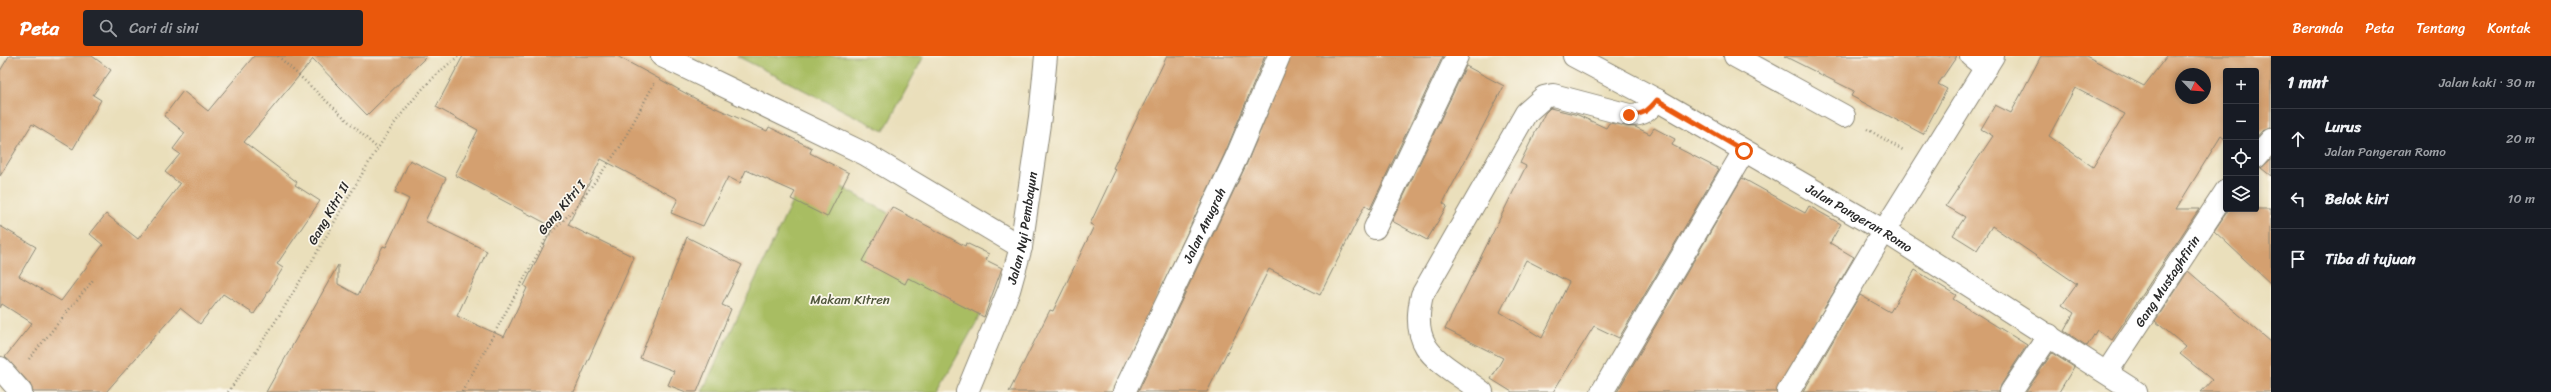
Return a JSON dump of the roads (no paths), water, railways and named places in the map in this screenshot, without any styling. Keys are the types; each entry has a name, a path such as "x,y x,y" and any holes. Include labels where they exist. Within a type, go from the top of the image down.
{"street":[{"name":"Jalan Nyi Pembayun","path":"967,392 1009,290 1020,247 1040,117 1046,56"},
{"name":"Jalan Anugrah","path":"1124,392 1236,158 1279,56"},
{"path":"1375,228 1457,56"},
{"name":"Jalan Pangeran Romo","path":"1574,56 1657,100 1884,231 2108,372 2136,392"},
{"path":"1735,56 1844,116"},
{"path":"665,57 865,154 1020,247"},
{"path":"1788,392 1926,163 1983,60"},
{"path":"1482,392 1427,350 1420,338 1417,315 1422,295 1526,113 1544,97 1553,95 1629,115 1640,115 1648,111 1657,100"},
{"path":"2259,154 2271,140"},
{"path":"1602,392 1744,151"},
{"name":"Gang Mustaghfirin","path":"2108,372 2223,196"},
{"path":"2010,392 2049,335"}],"park label":[{"name":"Makam Kitren","path":"850,299"}]}
